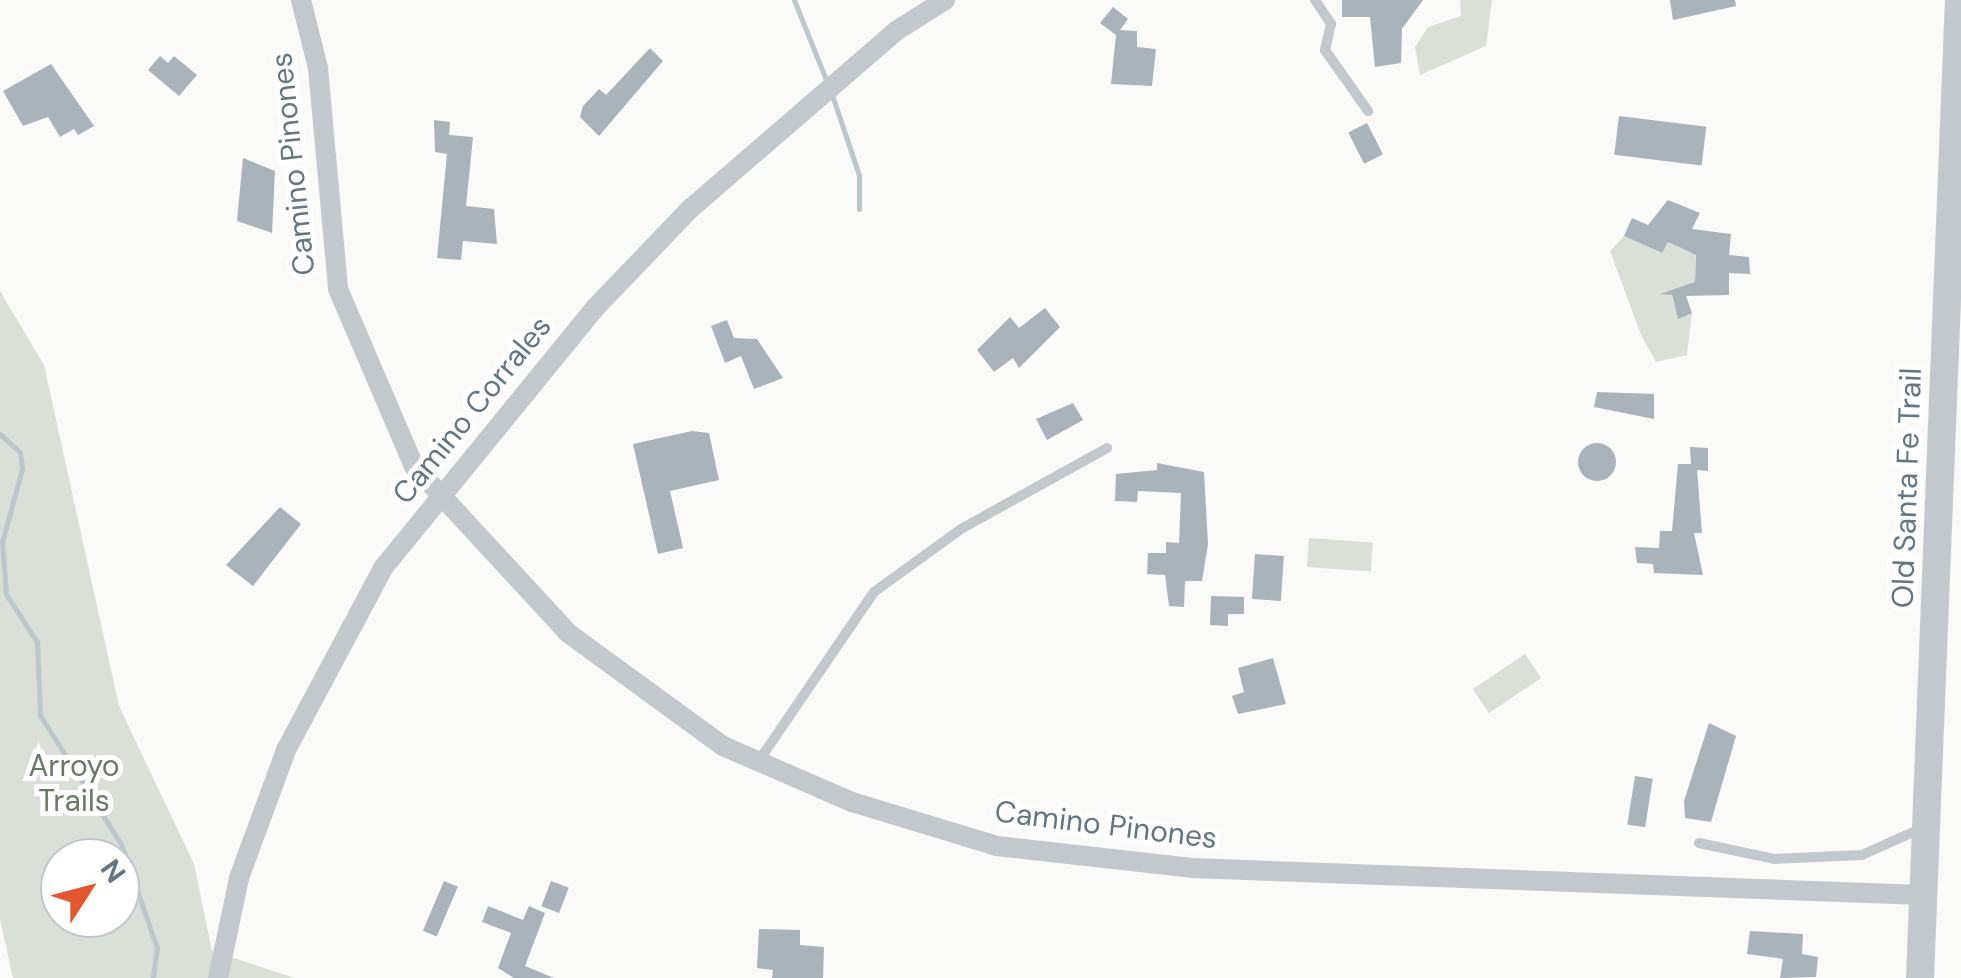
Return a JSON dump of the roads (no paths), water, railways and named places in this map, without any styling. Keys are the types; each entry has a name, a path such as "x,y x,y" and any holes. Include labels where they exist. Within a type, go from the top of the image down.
{"street":[{"name":"Camino Pinones","path":"301,0 320,87 338,289 381,405 438,496 568,633 637,690 758,763 852,802 996,846 1174,866 1923,895"},
{"name":"Camino Corrales","path":"218,978 239,878 286,750 348,620 438,496 594,308 690,210 896,31 945,0"},
{"name":"Old Santa Fe Trail","path":"1920,978 1960,0"}],"lane":[{"path":"1314,0 1330,24 1325,50 1368,111"},
{"path":"758,763 874,592 961,529 1108,448"},
{"path":"1699,843 1775,859 1862,856 1927,825"}],"waterway":[{"path":"794,0 827,82"},
{"path":"831,92 859,175 859,209"},
{"path":"0,434 20,452 22,469 2,542 6,594 37,642 40,715 121,844 157,948 153,978"}],"park label":[{"name":"Arroyo Trails","path":"74,783"}]}
